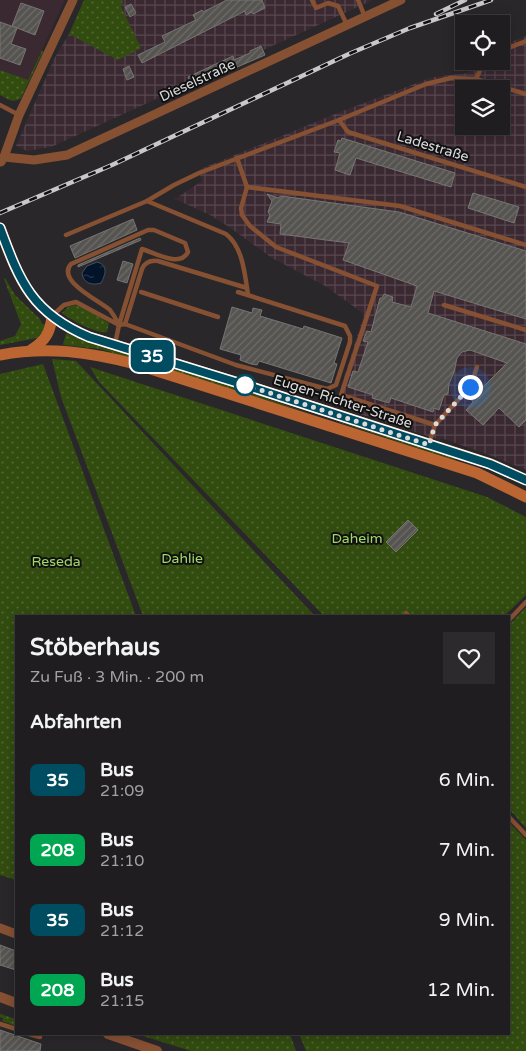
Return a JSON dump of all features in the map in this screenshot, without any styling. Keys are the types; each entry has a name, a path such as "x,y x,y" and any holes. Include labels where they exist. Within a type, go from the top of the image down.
{"main road":[{"name":"Eugen-Richter-Straße","path":"0,228 24,286 37,303 52,317 69,328 89,337 490,464 526,480"},
{"path":"31,350 40,344 49,333 52,317"},
{"name":"Eugen-Richter-Straße","path":"0,354 31,350 76,351 135,364 477,473 526,497"}],"street":[{"path":"1,160 19,115 72,0"},
{"name":"Dieselstraße","path":"1,160 34,160 67,155 401,0"},
{"path":"0,928 15,934"},
{"path":"0,997 15,1003"},
{"path":"110,1035 144,1049 157,1051"}],"lane":[{"path":"312,0 316,8 327,2 338,6 347,25"},
{"path":"358,0 365,17"},
{"path":"510,47 526,41"},
{"path":"476,79 480,70"},
{"path":"66,235 147,201 199,173 426,84 451,78 476,79 526,94"},
{"path":"0,105 19,115"},
{"name":"Ladestraße","path":"338,120 348,132 526,187"},
{"path":"237,158 247,187 241,208 242,215 250,226 276,248 376,286 341,395 435,425"},
{"path":"247,187 400,206 526,245"},
{"path":"147,201 226,234 232,239 239,253 248,295"},
{"path":"115,345 119,325 142,249 178,260 184,258 188,252 185,243 154,230 148,230 69,267 68,272 73,283 110,311 119,325"},
{"path":"125,324 142,269 151,261 158,261 247,288"},
{"path":"141,292 218,317"},
{"path":"52,317 64,305 76,302 119,325 125,324 236,365 326,390 336,386 350,342 350,336 345,326 238,292"},
{"path":"444,304 526,330"},
{"path":"429,445 435,425 470,387 477,367"},
{"path":"510,619 526,602"},
{"path":"510,818 526,835"},
{"path":"0,1024 15,1029"},
{"path":"33,1035 40,1037"}],"shaded area":[{"path":"0,0 65,0 28,80 0,70"},
{"path":"123,0 373,0 51,147 27,151 16,146 54,59 69,34 118,59"},
{"path":"526,36 526,470 441,438 440,440 335,406 364,314 325,286 272,258 210,215 175,199 202,181 198,170 422,81 434,77 467,73 470,70 510,70 510,42"}],"green space":[{"path":"84,0 123,0 121,7 141,48 118,60 69,34"},
{"path":"42,50 43,52 21,98 13,101 0,95 0,70 28,80"},
{"path":"5,278 15,295 40,319 42,324 45,324 45,329 37,338 0,345 0,341 15,336 21,324"},
{"path":"75,305 83,307 109,323 107,332 90,329 62,313 68,307"},
{"path":"66,333 82,340 312,414 100,349 63,345"},
{"name":"Dahlie","path":"52,359 76,361 314,615 143,615 61,397"},
{"name":"Reseda","path":"43,364 136,615 15,615 15,880 0,875 0,374"},
{"name":"Daheim","path":"90,367 487,497 526,517 526,595 505,615 323,615 99,382"},
{"path":"338,422 340,422 456,458 455,460"},
{"path":"526,607 526,828 510,810 510,624"},
{"path":"510,823 526,840 526,1051 306,1051 299,1035 510,1035"},
{"path":"0,1014 15,1019 15,1026 2,1021 3,1018 0,1017"},
{"path":"290,1035 296,1051 191,1051 143,1036"}],"water":[{"path":"97,262 103,265 105,270 103,280 98,284 88,283 82,273 87,266"}],"building":[{"path":"227,0 262,0 265,8 253,14 252,12 246,15 245,11 142,63 138,55 165,42 162,36 196,20 193,15 202,10 203,12"},
{"path":"21,3 44,11 35,35 12,26"},
{"path":"131,4 136,13 130,17 125,7"},
{"path":"0,22 17,28 11,44 26,49 20,65 0,58"},
{"path":"261,46 265,55 221,74 220,71 191,84 188,77 233,56 234,60"},
{"path":"129,66 134,77 127,80 123,69"},
{"path":"342,138 455,173 451,187 356,158 350,175 335,170 340,153 334,152 338,140 341,141"},
{"path":"473,193 519,207 514,223 468,208"},
{"path":"267,194 278,198 281,196 399,212 526,251 526,319 434,291 428,313 526,344 526,420 519,427 499,408 483,425 466,410 473,402 471,399 507,363 470,350 462,352 457,358 448,394 444,395 439,410 434,408 433,412 391,398 389,403 372,398 373,395 348,387 353,371 358,372 368,342 363,341 367,331 371,332 380,298 384,294 393,297 392,302 411,307 417,286 343,260 349,243 280,234 281,224 267,222 272,201"},
{"path":"133,219 137,230 75,258 70,246"},
{"path":"140,238 141,240 78,267 78,265"},
{"path":"123,261 133,264 127,283 117,280"},
{"path":"232,307 252,313 253,308 262,310 260,316 303,329 304,326 342,338 334,363 337,364 331,383 259,361 257,365 251,364 240,360 241,355 220,349"},
{"path":"408,520 418,530 396,552 386,542"},
{"path":"0,945 15,951 15,970 0,965"},
{"path":"0,1030 41,1044 40,1051 0,1051"}],"railway":[{"path":"436,14 465,0"},
{"path":"0,213 112,165 351,53 410,28 491,0"}],"bus line":[{"name":"35","path":"0,228 24,286 41,307 69,328 89,337 490,464 526,480"}],"route":[{"path":"245,385 429,445 435,425 470,387"}]}
